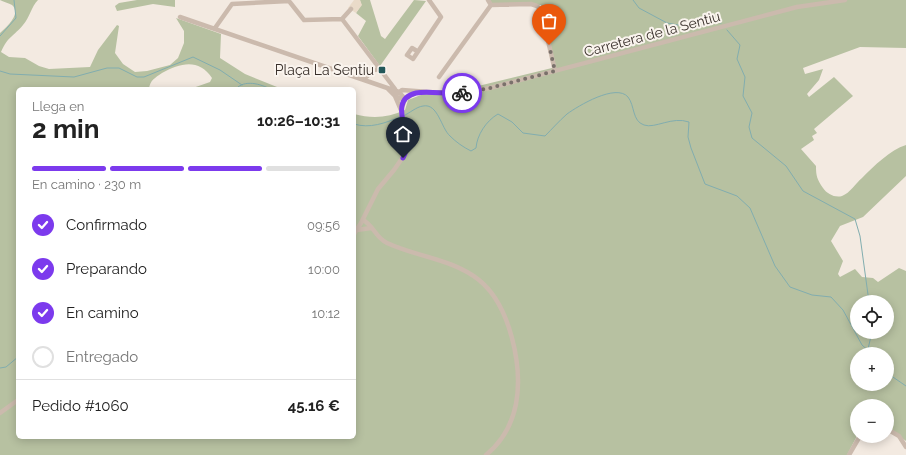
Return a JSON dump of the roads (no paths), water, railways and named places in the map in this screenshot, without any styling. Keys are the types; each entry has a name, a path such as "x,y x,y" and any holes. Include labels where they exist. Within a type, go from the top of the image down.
{"street":[{"path":"417,52 441,17 429,0"},
{"path":"488,0 490,5"},
{"name":"Carretera de la Sentiu","path":"385,87 398,91 456,94 490,88 797,8 845,0"},
{"path":"215,28 231,2 290,1 300,16 306,20 342,19 351,10"},
{"path":"490,5 531,4 537,6 540,10 555,71"},
{"path":"438,77 490,5"},
{"path":"180,17 364,79 385,87 395,96 402,99"},
{"path":"342,19 391,85 404,95 402,99 401,112"},
{"path":"374,62 374,70"},
{"path":"364,79 374,70 379,69"},
{"path":"395,96 398,91"},
{"path":"402,99 418,92"},
{"path":"356,232 378,188 394,170 405,154 407,140 401,112 395,96"},
{"path":"367,211 371,228"},
{"path":"362,222 371,228 380,239 388,243 451,265 476,278 493,294 499,303 509,327 514,346 517,396 508,428 495,447 486,455"},
{"path":"356,232 371,228"},
{"path":"0,413 16,401"},
{"path":"894,433 899,436 906,447"},
{"path":"849,455 856,443"}],"waterway":[{"path":"0,36 16,18 14,0"},
{"path":"633,0 639,8 667,23 678,25 713,21 721,23"},
{"path":"727,30 740,45 737,59 745,77 743,96 752,113 749,127 752,138 786,166 803,191 855,219 860,236 868,295"},
{"path":"0,71 10,74 74,77 107,68 119,68 137,77 144,77 193,57 220,70 242,85"},
{"path":"238,87 248,83 266,87"},
{"path":"403,116 423,106 432,108 436,112 450,136 471,151 476,148 480,133 486,124 498,114 512,122 523,133 545,136 572,110 588,101 606,94 622,93 628,97 637,120 644,125 648,126 676,120 689,122 688,137 705,184 737,196 750,208 775,266 790,287 812,295 831,297 843,310 864,347"},
{"path":"356,124 372,126 400,117"},
{"path":"868,347 870,339"},
{"path":"0,368 6,367 16,359"},
{"path":"894,378 906,386"}],"place":[{"name":"Plaça La Sentiu","path":"382,70"}]}
